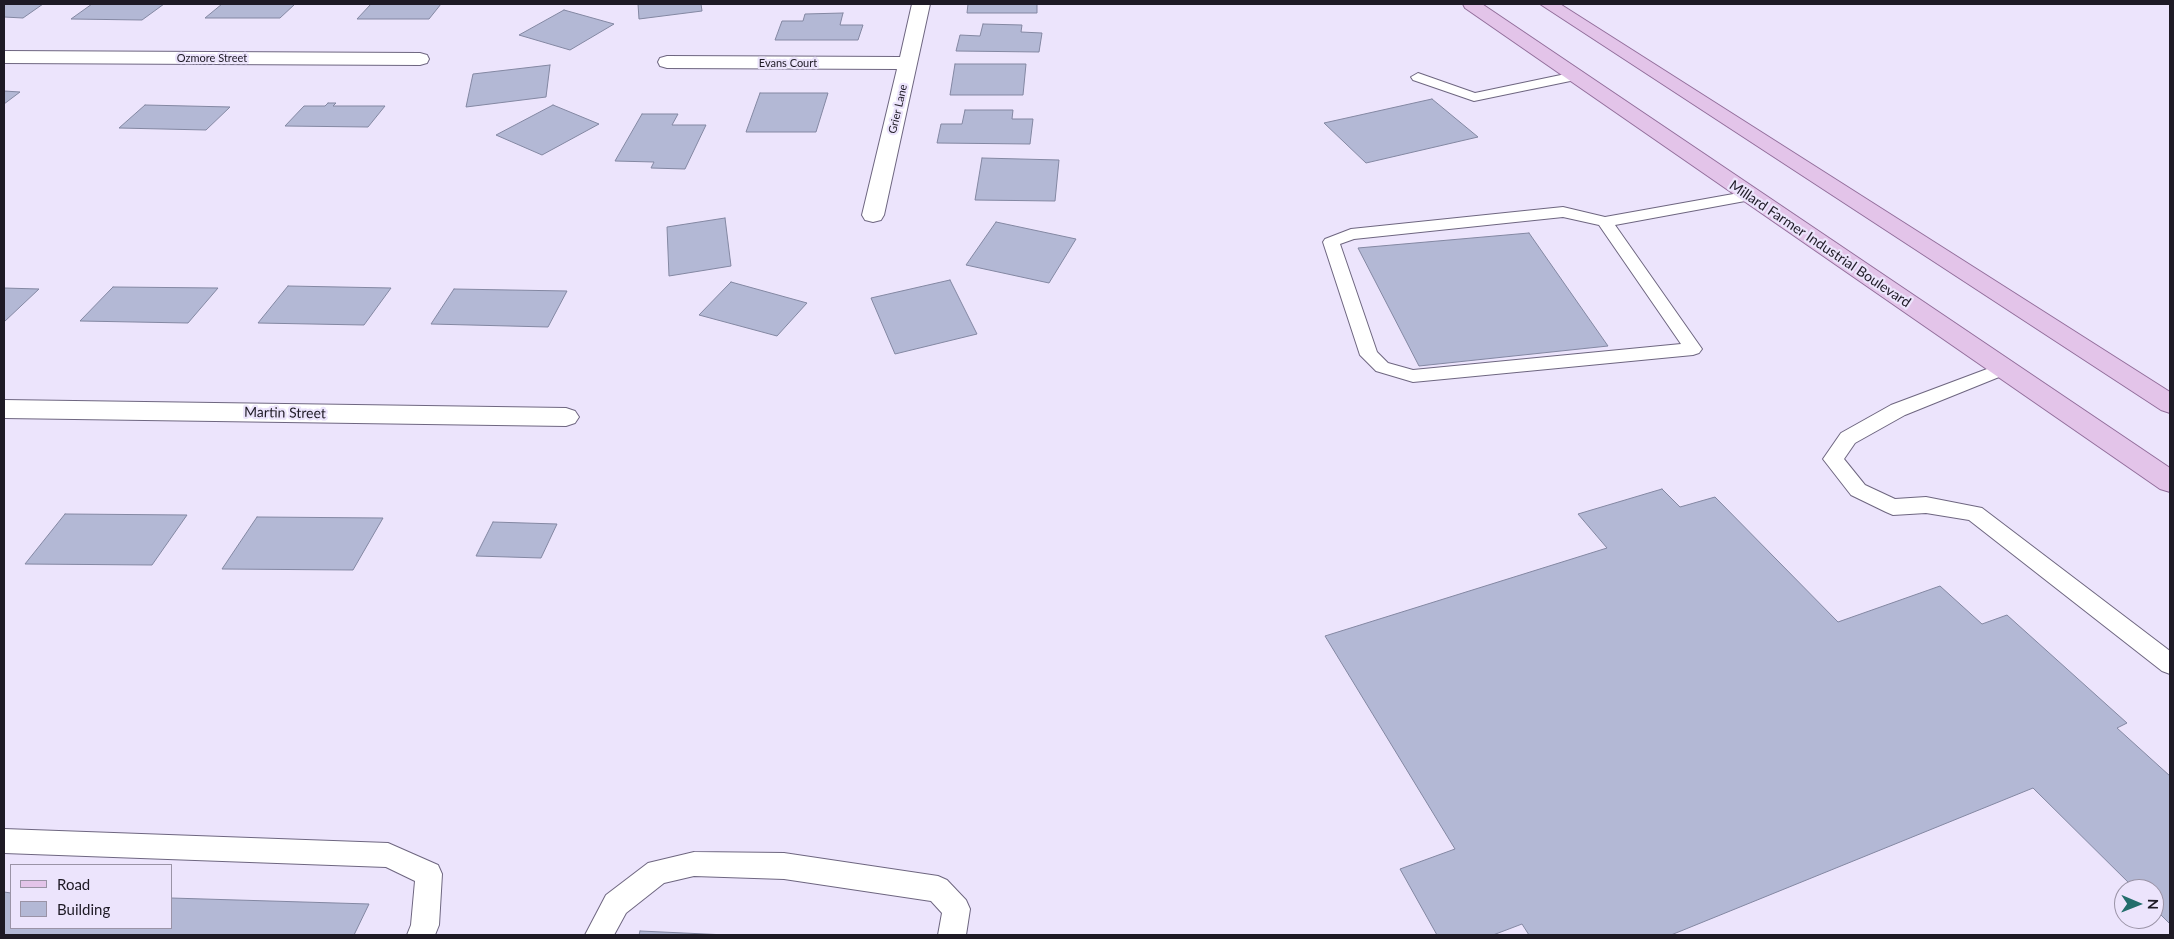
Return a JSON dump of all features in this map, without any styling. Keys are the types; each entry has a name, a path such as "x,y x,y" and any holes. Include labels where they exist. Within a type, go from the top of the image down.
{"main road":[{"name":"Millard Farmer Industrial Boulevard","path":"1472,4 2170,482"},
{"path":"1549,4 2170,404"}],"street":[{"name":"Grier Lane","path":"873,215 921,4"},
{"name":"Ozmore Street","path":"4,57 420,59"},
{"name":"Evans Court","path":"667,62 908,63"},
{"name":"Martin Street","path":"4,409 566,417"}],"lane":[{"path":"1418,77 1474,97 1575,76"},
{"path":"1605,222 1693,349 1413,376 1382,367 1369,355 1330,242 1351,234 1563,212 1605,222 1750,196"},
{"path":"2003,369 1898,410 1848,438 1833,459 1858,490 1893,507 1926,505 1975,513 2170,664"},
{"path":"4,841 388,855 428,874 425,925 421,935"},
{"path":"599,935 616,904 657,872 694,864 784,866 938,889 956,909 952,935"}],"building":[{"path":"4,4 43,4 23,18 4,17"},
{"path":"92,4 164,4 142,20 71,19"},
{"path":"222,4 295,4 280,18 205,18"},
{"path":"371,4 441,4 429,19 357,19"},
{"path":"638,4 701,4 702,11 639,19"},
{"path":"968,4 1037,4 1037,13 967,13"},
{"path":"564,10 614,24 570,50 519,35"},
{"path":"843,13 840,25 863,25 858,40 775,40 782,21 803,21 805,14"},
{"path":"983,24 1022,25 1021,32 1042,33 1039,52 956,51 960,35 980,36"},
{"path":"955,64 1026,64 1023,95 950,95"},
{"path":"550,65 546,97 466,107 473,74"},
{"path":"4,91 20,92 4,104"},
{"path":"760,93 828,93 816,132 746,132"},
{"path":"1432,99 1478,137 1366,163 1324,123"},
{"path":"328,103 336,103 333,106 385,106 368,127 285,126 304,106 325,106"},
{"path":"145,105 230,107 206,130 119,128"},
{"path":"553,105 599,124 542,155 496,135"},
{"path":"965,110 1013,110 1012,119 1033,119 1030,144 937,143 941,124 962,124"},
{"path":"642,114 678,114 672,125 706,125 685,169 651,168 654,162 615,161"},
{"path":"982,158 1059,160 1055,201 975,200"},
{"path":"725,218 731,266 669,276 667,227"},
{"path":"996,222 1076,239 1049,283 966,265"},
{"path":"1529,233 1608,346 1419,366 1358,248"},
{"path":"950,280 977,334 895,354 871,298"},
{"path":"731,282 807,303 777,336 699,315"},
{"path":"288,286 391,288 364,325 258,323"},
{"path":"113,287 218,288 188,323 80,321"},
{"path":"4,288 39,289 4,322"},
{"path":"454,289 567,291 548,327 431,324"},
{"path":"1662,489 1680,507 1715,497 1838,622 1940,586 1982,624 2007,615 2127,723 2117,728 2170,776 2170,924 2164,918 2164,879 2125,879 2033,788 1671,935 1529,935 1522,924 1493,935 1437,935 1400,869 1455,849 1325,636 1607,548 1578,514"},
{"path":"65,514 187,515 152,565 25,564"},
{"path":"257,517 383,518 353,570 222,569"},
{"path":"493,522 557,524 541,558 476,556"},
{"path":"4,892 10,893 10,929 172,929 172,898 369,904 354,935 4,935"},
{"path":"640,931 727,935 639,935"}]}
